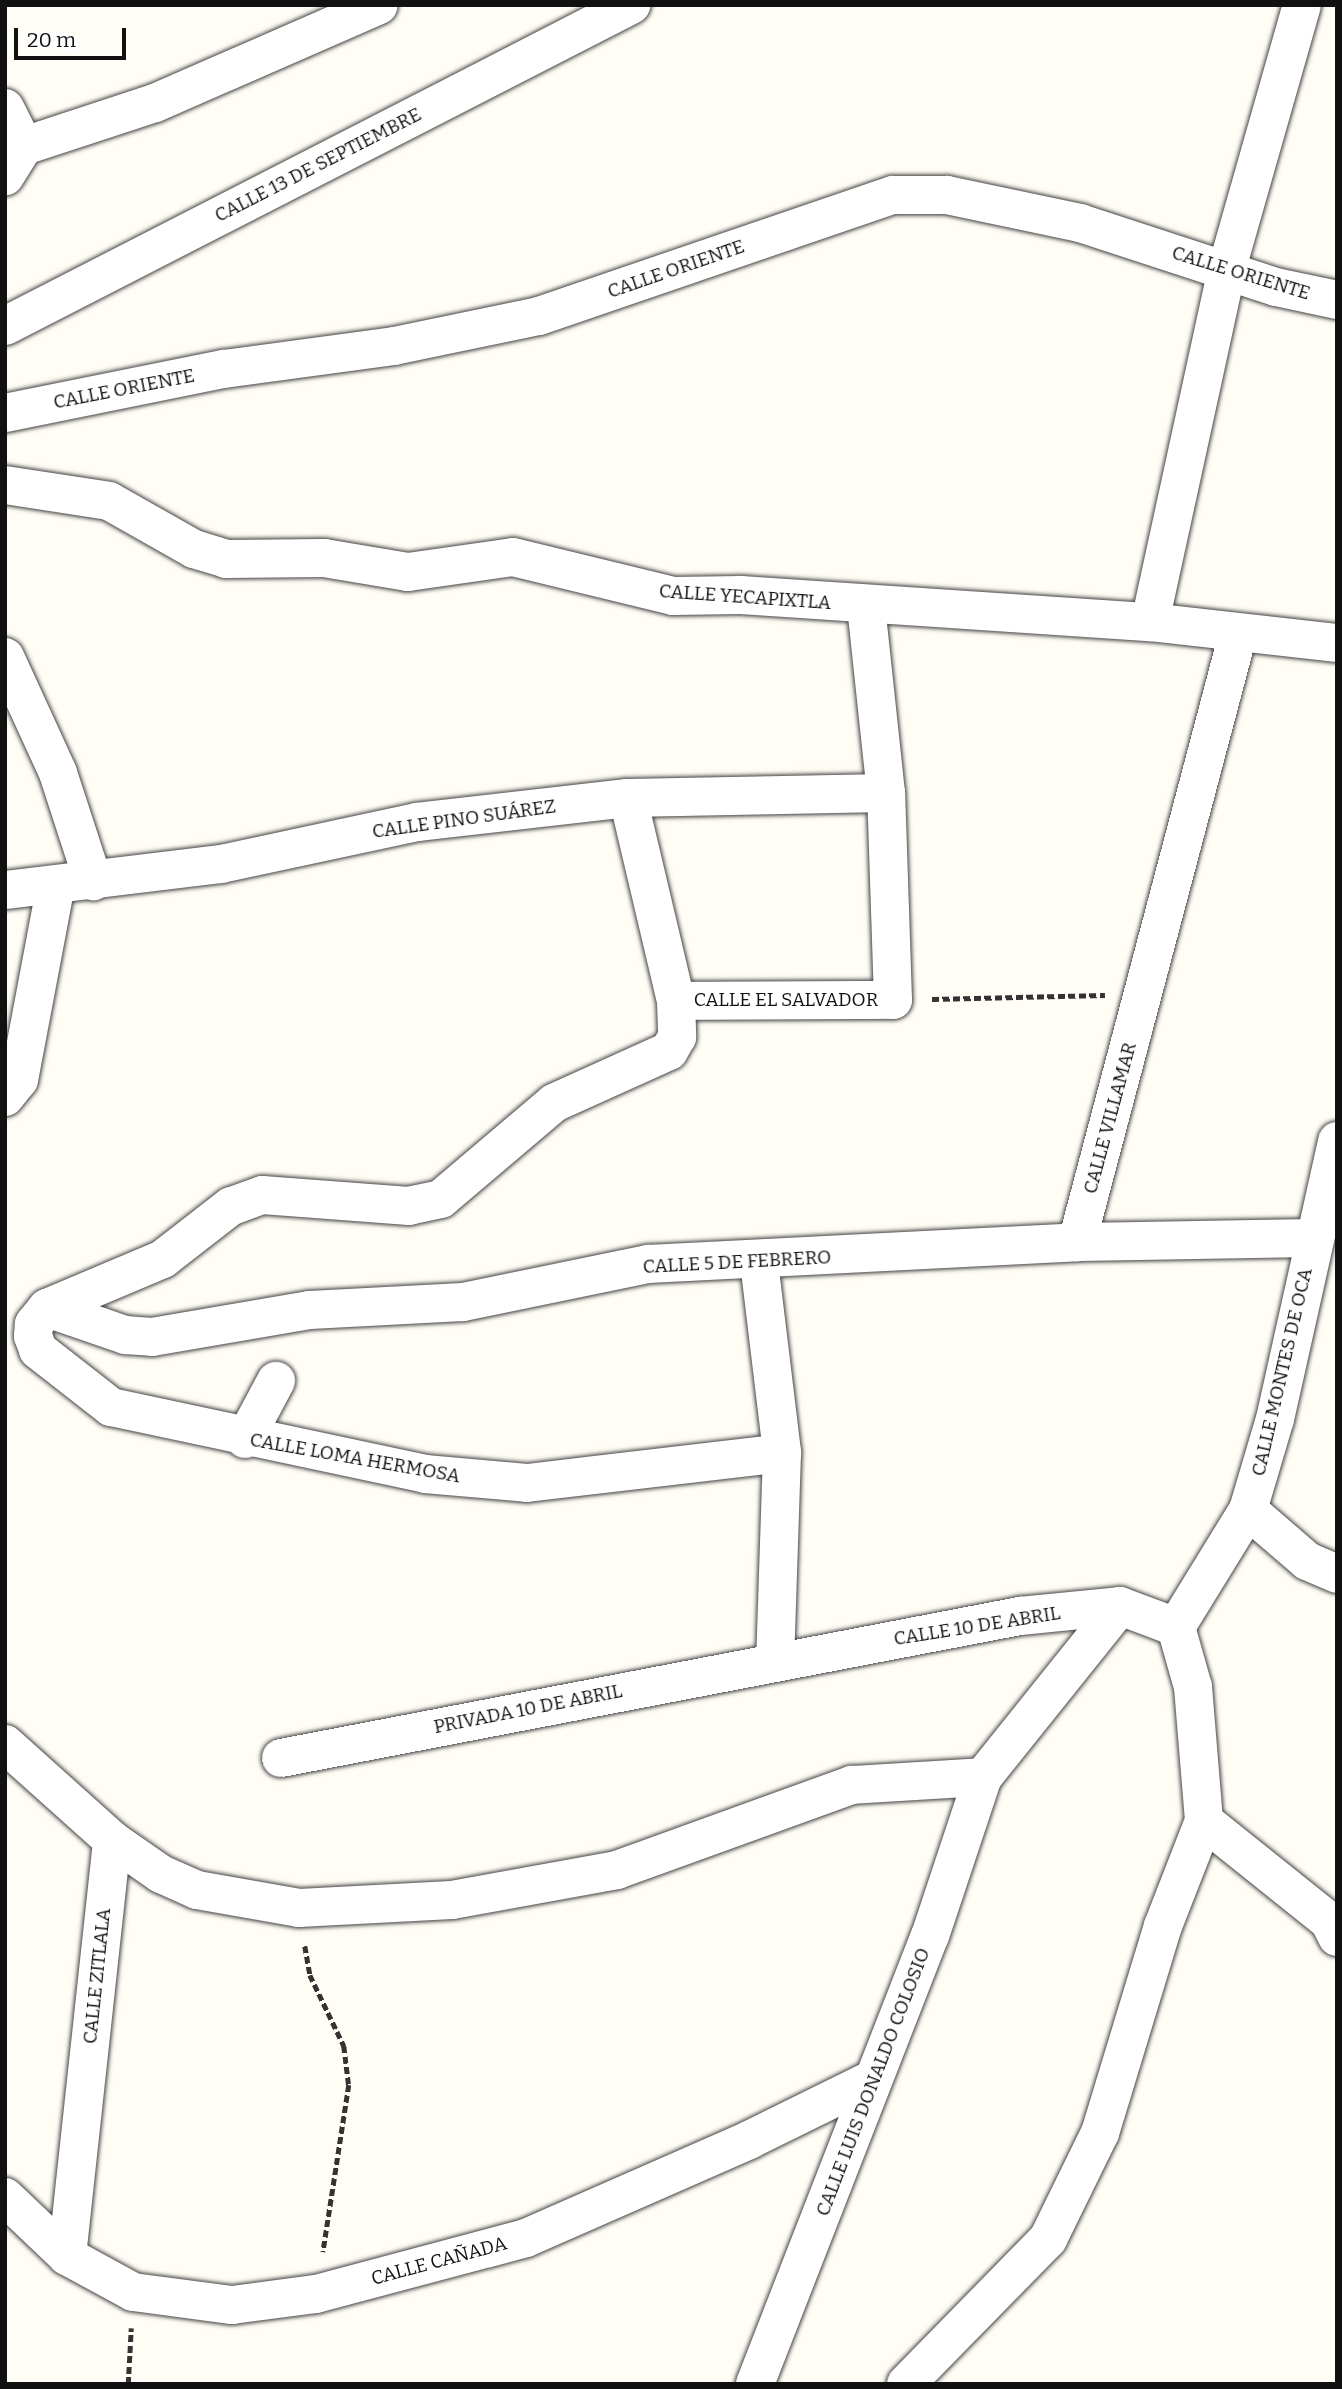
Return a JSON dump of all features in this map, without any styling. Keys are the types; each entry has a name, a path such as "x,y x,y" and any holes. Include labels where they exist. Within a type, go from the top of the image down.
{"street":[{"path":"5,108 15,161 379,5"},
{"name":"CALLE 13 DE SEPTIEMBRE","path":"5,326 631,5"},
{"path":"1150,622 1227,268 1295,8"},
{"name":"CALLE ORIENTE","path":"5,413 224,369 394,346 539,316 893,195 947,195 1080,223 1337,300"},
{"name":"CALLE YECAPIXTLA","path":"5,485 109,501 194,549 226,559 324,558 408,572 513,557 673,596 741,595 866,607 1150,622 1238,634 1337,643"},
{"path":"866,607 886,793 892,1000"},
{"name":"CALLE VILLAMAR","path":"1077,1242 1238,634"},
{"path":"5,657 58,773 74,883 19,1080 5,1097"},
{"name":"CALLE PINO SUÁREZ","path":"5,890 221,864 417,822 628,798 886,793"},
{"path":"628,798 676,1001"},
{"name":"CALLE EL SALVADOR","path":"47,1308 163,1259 231,1206 262,1195 409,1206 440,1199 554,1103 669,1051 677,1037 676,1001 892,1000"},
{"name":"CALLE MONTES DE OCA","path":"1176,1627 1248,1510 1275,1419 1312,1238 1337,1141"},
{"name":"CALLE 5 DE FEBRERO","path":"47,1308 125,1335 152,1336 310,1310 463,1302 648,1264 759,1262 1077,1242 1312,1238"},
{"path":"759,1262 782,1453 775,1660"},
{"name":"CALLE LOMA HERMOSA","path":"47,1308 34,1324 38,1350 111,1408 245,1439 425,1474 527,1483 782,1453"},
{"path":"245,1439 276,1381"},
{"path":"1248,1510 1307,1561 1337,1574"},
{"name":"CALLE 10 DE ABRIL","path":"775,1660 1020,1616 1120,1606 1176,1627"},
{"name":"CALLE LUIS DONALDO COLOSIO","path":"755,2384 930,1936 984,1777 1120,1606"},
{"path":"906,2384 1048,2239 1100,2133 1163,1926 1203,1821 1193,1687 1176,1627"},
{"name":"PRIVADA 10 DE ABRIL","path":"281,1758 775,1660"},
{"path":"5,1744 112,1840 161,1874 197,1890 299,1908 452,1900 605,1872 852,1785 984,1777"},
{"path":"1203,1821 1329,1921 1337,1937"},
{"name":"CALLE ZITLALA","path":"67,2256 112,1840"},
{"name":"CALLE CAÑADA","path":"5,2197 67,2256 133,2292 232,2305 316,2294 526,2238 749,2140 873,2079"}],"path":[{"name":"CALLE EL SALVADOR","path":"892,1000 1143,994"},
{"path":"299,1908 310,1975 344,2046 349,2085 316,2294"},
{"path":"128,2384 133,2292"}]}
